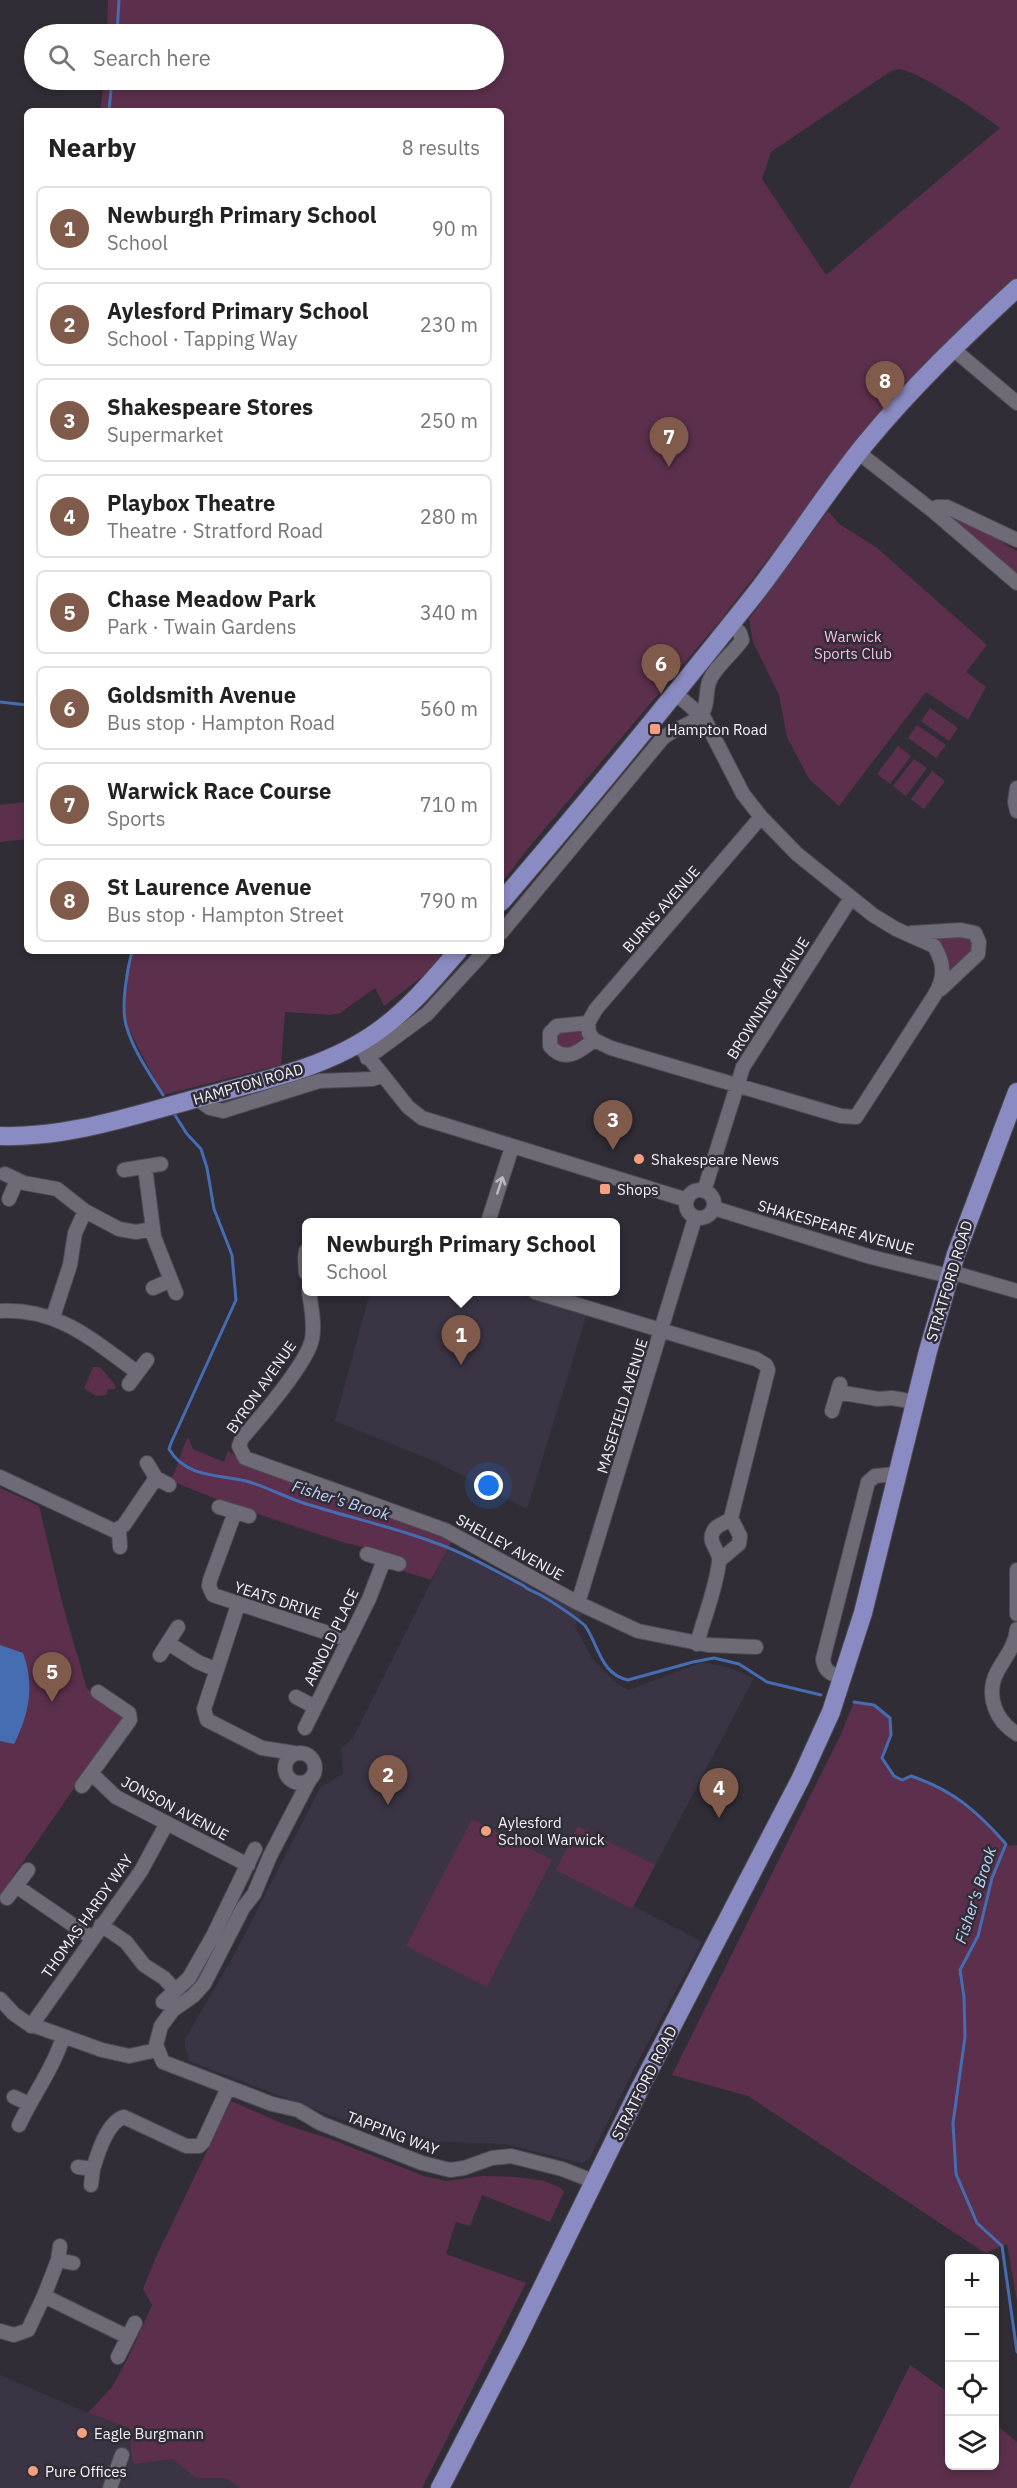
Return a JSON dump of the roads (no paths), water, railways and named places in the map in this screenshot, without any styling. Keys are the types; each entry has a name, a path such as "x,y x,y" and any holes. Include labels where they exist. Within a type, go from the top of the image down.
{"main road":[{"path":"504,899 565,828 731,623 792,545 859,453 953,350 1017,288"},
{"name":"HAMPTON ROAD","path":"0,1136 35,1136 85,1128 362,1051 403,1011 455,954"},
{"name":"STRATFORD ROAD","path":"440,2488 516,2341 593,2181 801,1778 823,1731 844,1677 863,1612 915,1402 950,1274 965,1227 1017,1092"}],"street":[{"path":"953,350 1017,403"},
{"path":"859,453 933,511 1017,583"},
{"path":"933,511 937,507 947,507 1017,540"},
{"path":"504,929 662,739 674,729 691,723 701,715 705,709 711,677 742,640 740,633 731,623"},
{"path":"594,1040 574,1055 569,1056 560,1054 550,1046 550,1033 557,1026 588,1023 589,1033 594,1040 611,1048 841,1116 856,1117 865,1107 942,980 942,962 934,946 873,915 797,854 761,817 743,794 701,715 675,693"},
{"path":"1017,789 1015,795 1017,811"},
{"name":"BURNS AVENUE","path":"588,1023 596,1010 761,817"},
{"name":"BROWNING AVENUE","path":"704,1191 743,1067 851,898"},
{"path":"909,934 961,930 975,933 979,942 978,954 934,996"},
{"name":"HAMPTON ROAD","path":"362,1051 427,1014 482,954"},
{"path":"362,1051 408,1107 422,1118 687,1200"},
{"path":"196,1098 210,1108 223,1111 319,1081 372,1079 381,1076"},
{"path":"489,1218 512,1147"},
{"path":"124,1170 161,1164"},
{"path":"145,1167 153,1229 173,1286 153,1288"},
{"path":"9,1199 11,1177 57,1189 85,1211 119,1229 136,1232 153,1229"},
{"path":"695,1191 704,1191 712,1197 714,1208 705,1218 695,1218 688,1212 687,1200 695,1191"},
{"name":"SHAKESPEARE AVENUE","path":"714,1208 871,1257 1017,1291"},
{"path":"52,1317 70,1265 75,1233 85,1211"},
{"name":"MASEFIELD AVENUE","path":"578,1603 695,1218"},
{"name":"BYRON AVENUE","path":"250,1460 240,1450 242,1438 299,1367 310,1346 313,1325 309,1296"},
{"path":"549,1296 756,1359 766,1365 768,1370 731,1518 740,1536 739,1544 720,1560 697,1644"},
{"path":"0,1311 24,1310 52,1317 82,1332 133,1378 147,1360"},
{"path":"832,1411 839,1388 878,1399 892,1398 915,1402"},
{"name":"SHELLEY AVENUE","path":"250,1460 445,1530 578,1603 648,1634 697,1644 756,1647"},
{"path":"147,1462 156,1478 169,1485"},
{"path":"844,1677 836,1676 826,1670 823,1659 868,1482 875,1476 897,1474"},
{"path":"0,1477 111,1530 119,1530"},
{"path":"120,1547 119,1530 156,1478"},
{"path":"219,1507 249,1516"},
{"name":"YEATS DRIVE","path":"235,1512 209,1586 215,1597 349,1640"},
{"path":"720,1560 712,1542 712,1534 718,1526 731,1518"},
{"path":"367,1554 399,1564"},
{"name":"ARNOLD PLACE","path":"305,1728 369,1599 384,1560"},
{"path":"1017,1570 1017,1614"},
{"path":"0,1999 14,2014 31,2025 122,2056 157,2045 161,2026 168,2015 186,2002 204,1984 243,1908 248,1887 264,1869 315,1770 314,1761 305,1753 294,1754 261,1748 207,1720 204,1709 238,1605"},
{"path":"160,1655 178,1627"},
{"path":"1017,1629 1015,1644 998,1670 992,1692 1000,1720 1017,1734"},
{"path":"168,1643 198,1662 217,1670"},
{"path":"82,1786 130,1720 129,1713 98,1692"},
{"path":"296,1697 315,1707"},
{"path":"261,1748 286,1774 299,1783 310,1779"},
{"path":"291,1815 292,1795 286,1774 287,1760 294,1754"},
{"name":"JONSON AVENUE","path":"92,1774 116,1797 248,1865"},
{"name":"THOMAS HARDY WAY","path":"31,2025 141,1871 167,1823"},
{"path":"163,2002 189,1977 214,1935 255,1849"},
{"path":"7,1898 27,1870"},
{"path":"16,1886 92,1938"},
{"path":"102,1925 126,1942 146,1967 164,1978 176,1990"},
{"path":"19,2125 43,2077 55,2061 63,2037"},
{"name":"TAPPING WAY","path":"157,2045 163,2062 167,2065 272,2104 294,2108 320,2123 438,2168 464,2168 492,2158 511,2156 562,2169 593,2181"},
{"path":"91,2185 99,2150 115,2122 124,2118 186,2146 199,2146 228,2088"},
{"path":"14,2097 29,2104"},
{"path":"78,2167 93,2169"},
{"path":"0,2331 14,2335 27,2330 44,2296 59,2253 73,2263"},
{"path":"44,2296 128,2337"},
{"path":"118,2357 135,2323"},
{"path":"110,2488 122,2456"}],"water":[{"path":"0,1645 23,1653 29,1676 27,1710 14,1744 0,1741"}],"waterway":[{"path":"118,24 119,0"},
{"path":"109,108 111,90"},
{"name":"Fisher's Brook","path":"0,702 24,705"},
{"name":"Fisher's Brook","path":"131,954 124,998 126,1025 137,1052 163,1095"},
{"name":"Fisher's Brook","path":"173,1112 187,1134 201,1149 207,1168 214,1209 232,1255 236,1300 171,1443 169,1449 176,1458 193,1470 246,1481 302,1502 445,1546 468,1557 541,1595 579,1621 586,1627 606,1666 619,1677 628,1680 714,1658 739,1664 767,1682 821,1695"},
{"name":"Fisher's Brook","path":"854,1702 874,1705 890,1718 891,1735 882,1758 894,1776 902,1780 911,1776 952,1795 985,1821 1006,1844 992,1878 978,1936 960,1970 964,1997 965,2037 953,2123 956,2174 977,2223 1002,2246 1017,2352"}],"place":[{"name":"St Laurence Avenue","path":"885,411"},
{"name":"Warwick Race Course","path":"669,467"},
{"name":"Goldsmith Avenue","path":"661,694"},
{"name":"Hampton Road","path":"655,729"},
{"name":"Shakespeare Stores","path":"613,1150"},
{"name":"Shakespeare News","path":"639,1159"},
{"name":"Shops","path":"605,1189"},
{"name":"Newburgh Primary School","path":"461,1365"},
{"name":"Chase Meadow Park","path":"52,1702"},
{"name":"Aylesford Primary School","path":"388,1805"},
{"name":"Playbox Theatre","path":"719,1818"},
{"name":"Aylesford School Warwick","path":"486,1831"},
{"name":"Eagle Burgmann","path":"82,2433"},
{"name":"Pure Offices","path":"33,2471"}],"park label":[{"name":"Warwick Sports Club","path":"853,644"}]}
